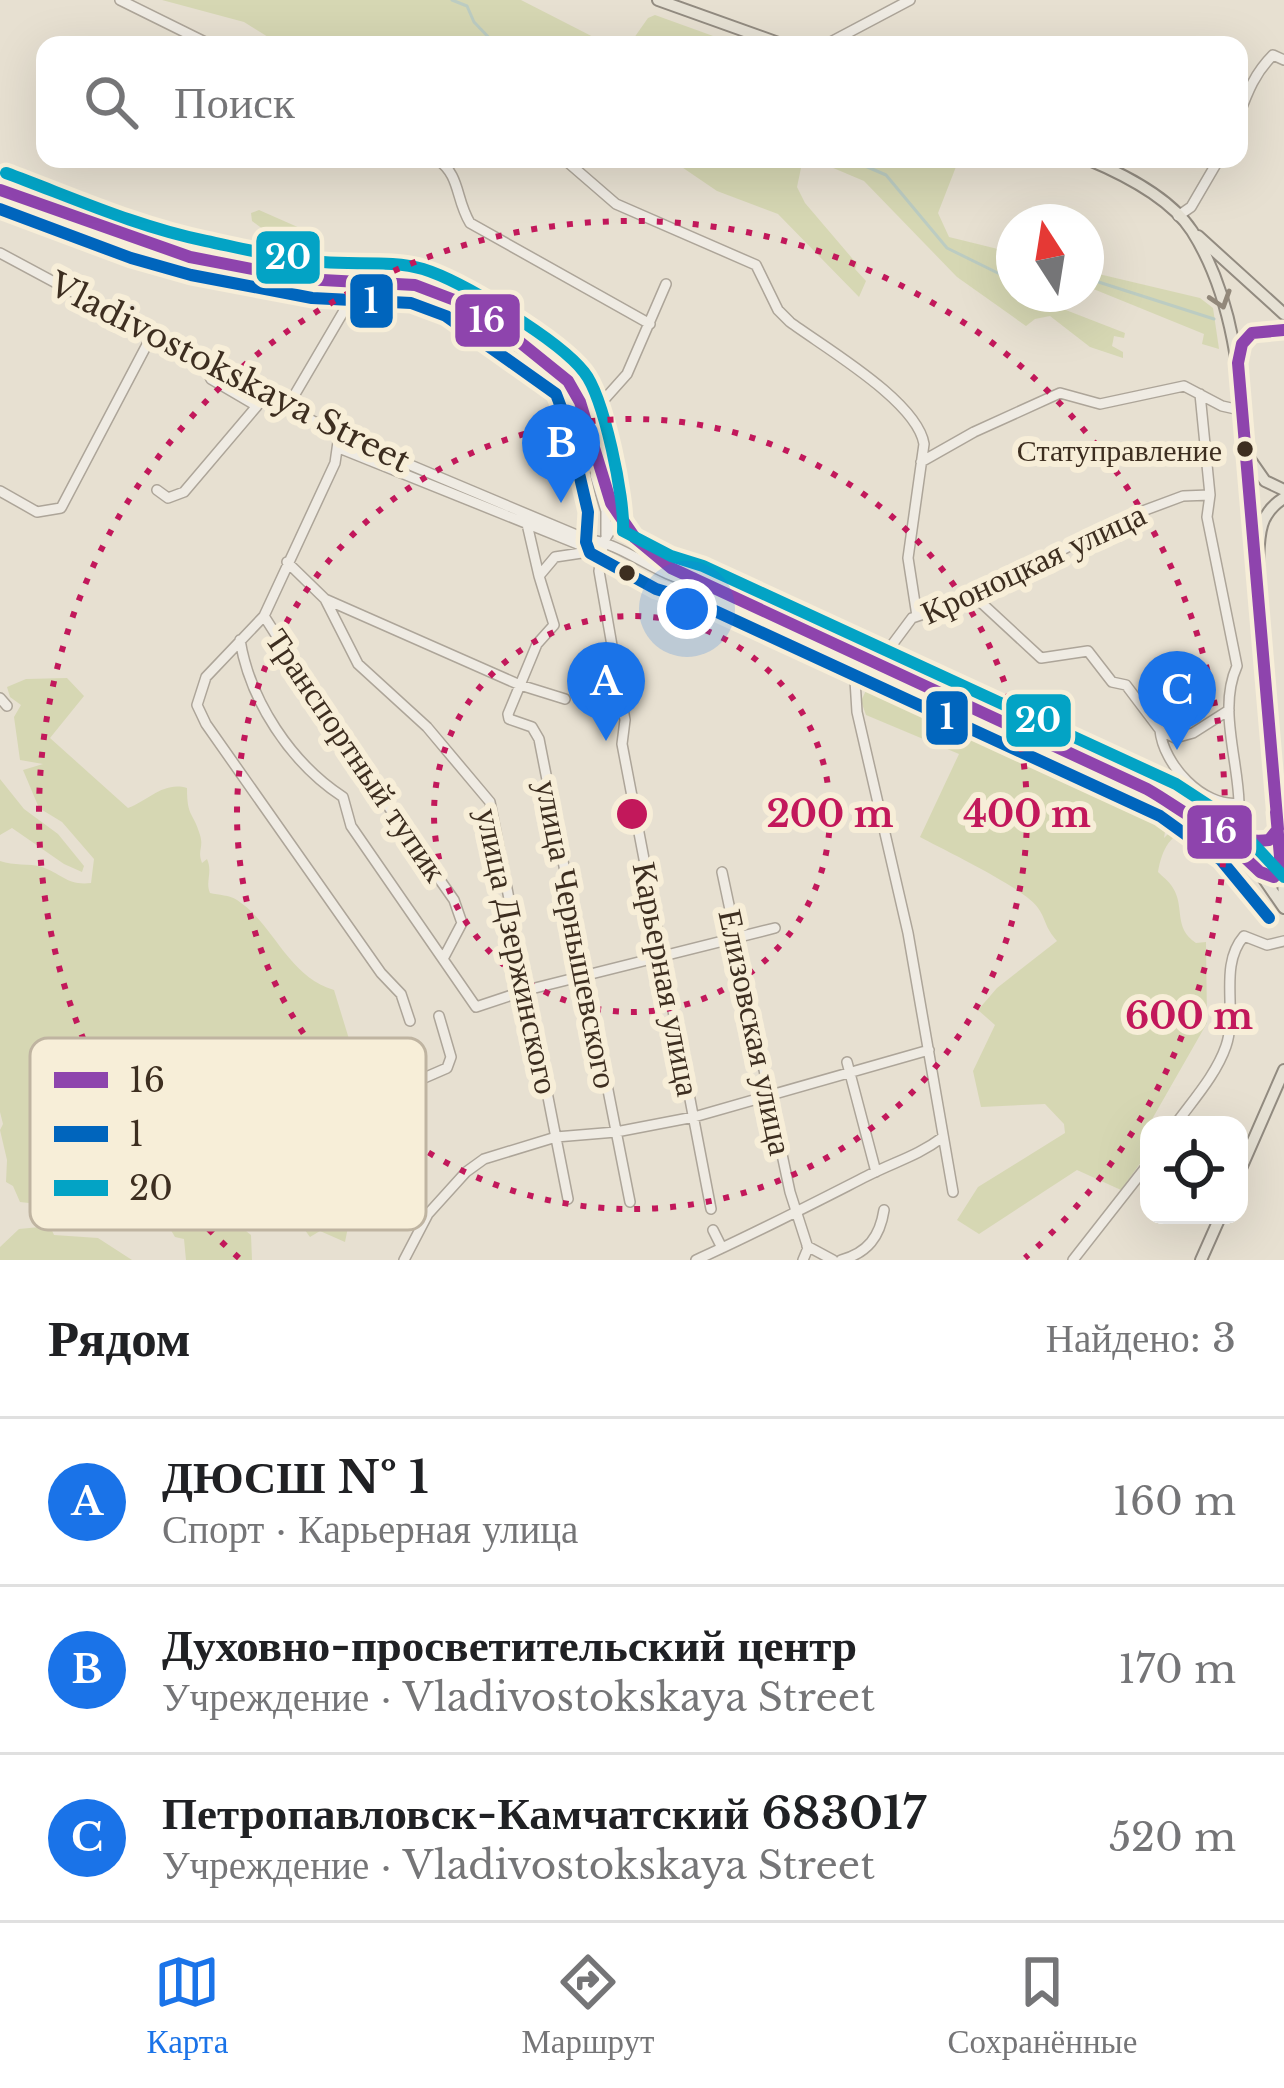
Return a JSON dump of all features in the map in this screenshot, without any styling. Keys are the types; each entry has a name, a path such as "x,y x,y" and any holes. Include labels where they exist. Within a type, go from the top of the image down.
{"main road":[{"path":"658,0 759,36"},
{"path":"1106,168 1178,216 1284,314"},
{"path":"0,190 170,252 269,274 348,284 415,285 454,300 564,375 577,396 618,518 646,552 694,582"},
{"path":"1191,230 1222,296 1237,375 1258,564 1284,895"},
{"path":"1237,375 1238,350 1246,337 1262,329 1284,330"},
{"path":"1245,450 1258,475 1284,493"},
{"path":"1248,479 1284,493"},
{"path":"1258,564 1262,520 1284,493"},
{"name":"Vladivostokskaya Street","path":"694,582 1186,810 1227,839 1260,872 1284,908"},
{"path":"1227,839 1265,842 1278,829"},
{"path":"1260,872 1274,878 1281,868"},
{"path":"1248,1152 1284,1070"},
{"path":"1201,1260 1217,1224"}],"street":[{"path":"120,0 193,36"},
{"path":"842,36 910,0"},
{"path":"1248,89 1273,55 1284,60"},
{"path":"448,168 454,173 460,208 470,223 650,324"},
{"path":"574,168 616,204 755,265 778,310 790,322 881,389 919,426 924,444 908,558 917,616"},
{"path":"1178,216 1191,207 1215,168"},
{"name":"Vladivostokskaya Street","path":"0,254 339,435 586,539 605,539 664,573 694,582"},
{"path":"288,406 345,309 348,284"},
{"path":"585,421 610,398 666,284"},
{"path":"0,491 37,512 61,508 152,335"},
{"path":"157,490 168,498 184,492 257,406 211,379 204,364"},
{"path":"920,462 1060,393 1100,404 1184,386 1240,410"},
{"path":"1160,730 1163,752 1185,779 1211,798 1238,805 1229,710 1230,682 1238,666 1210,534 1199,394"},
{"path":"339,435 339,448 264,616 201,686 197,697 199,712 381,973 401,994 410,1021"},
{"path":"339,448 596,551"},
{"name":"Карьерная улица","path":"595,458 605,539 599,571 625,720 622,744 711,1209"},
{"name":"Кроноцкая улица","path":"877,665 903,626 917,616 974,596 1124,518 1183,496 1210,495"},
{"path":"539,576 555,557 596,551 618,518"},
{"path":"520,685 537,644 554,625 527,524"},
{"name":"улица Дзержинского","path":"287,562 325,599 358,664 428,727 490,801 568,1199"},
{"path":"974,596 1041,658 1088,651 1112,682 1126,685 1160,730 1175,738 1229,710"},
{"path":"325,599 520,685 565,699"},
{"name":"Транспортный тупик","path":"264,616 355,759 454,900 462,923 443,959"},
{"path":"240,640 252,690 317,780 343,796 351,826 476,1007 775,928"},
{"path":"861,658 854,697 908,933 953,1192"},
{"name":"улица Чернышевского","path":"520,685 509,719 532,727 539,739 630,1202"},
{"name":"Елизовская улица","path":"722,872 790,1192 807,1246"},
{"path":"1181,1116 1228,1041 1230,976 1237,944 1244,936 1267,945 1284,940"},
{"path":"426,1077 448,1066 450,1051 439,1016"},
{"path":"426,1219 472,1166 556,1137 616,1132 694,1117 929,1050"},
{"path":"847,1062 876,1172"},
{"path":"696,1260 914,1158 943,1137"},
{"path":"1073,1260 1140,1174"},
{"path":"802,1260 807,1246 837,1260 860,1253 877,1237 884,1210"},
{"path":"404,1260 419,1230"},
{"path":"713,1230 722,1248"}],"green space":[{"path":"162,0 521,0 591,36 267,36 244,22"},
{"path":"655,15 713,36 635,36"},
{"path":"683,168 801,168 797,187 805,203 866,281 859,297 778,214 717,191"},
{"path":"833,168 956,168 938,213 949,237 996,249 996,305 957,277 864,181"},
{"path":"259,210 318,236 320,259 309,263 252,221 251,213"},
{"path":"1104,275 1200,298 1213,308 1219,349 1202,344 1204,334 1104,293"},
{"path":"1006,312 1071,312 1125,333 1124,338 1114,336 1112,346 1123,352 1123,358 1090,347 1050,316 1026,326"},
{"path":"67,678 84,696 50,738 128,808 164,789 187,788 189,810 201,839 202,863 207,859 209,864 210,893 237,900 250,910 292,962 334,990 349,1038 30,1038 30,1203 20,1202 6,1182 0,1130 0,861 42,867 71,881 91,883 94,859 62,822 39,808 23,770 43,764 20,760 14,717 21,705 10,697 7,687 26,679"},
{"path":"871,680 1142,802 1167,819 1164,838 1180,822 1195,831 1169,842 1158,872 1176,895 1184,931 1196,943 1206,942 1207,1023 1154,1116 1140,1116 1140,1164 1121,1190 1077,1170 979,1234 957,1220 978,1187 1065,1133 1064,1124 1045,1104 981,1107 973,1071 995,1025 978,1010 997,988 1057,941 1030,900 920,837 959,754 866,715 861,701"},
{"path":"0,779 24,809 58,834 84,866 82,872 12,828 0,835"},
{"path":"19,1229 98,1238 132,1260 0,1260 0,1247"},
{"path":"171,1230 245,1230 251,1235 252,1260 186,1260 184,1239"},
{"path":"305,1230 347,1230 345,1242 320,1231 310,1237"}],"waterway":[{"path":"452,0 467,6 487,36"},
{"path":"870,168 886,175 947,248 996,272"},
{"path":"1104,284 1214,319"}],"transit line":[{"name":"20","path":"6,173 180,235 294,259 411,266 484,298 554,344 592,385 612,449 623,531 1176,784 1231,820 1284,877"},
{"name":"16","path":"0,190 190,257 304,279 415,285 457,301 516,339 568,381 580,402 611,503 635,538 671,568 1147,789 1220,832 1252,840 1269,840 1278,829 1238,363 1242,344 1252,333 1284,330"},
{"name":"1","path":"0,209 191,275 312,298 411,303 446,316 556,394 588,512 590,553 656,589 689,599 1160,816 1221,860 1269,918"},
{"name":"16","path":"1221,835 1260,872 1274,877 1281,868 1276,812"}],"place":[{"name":"Статуправление","path":"1245,449"},
{"name":"Духовно-просветительский центр","path":"561,503"},
{"name":"ДЮСШ № 1","path":"606,741"},
{"name":"Петропавловск-Камчатский 683017","path":"1177,750"}]}
